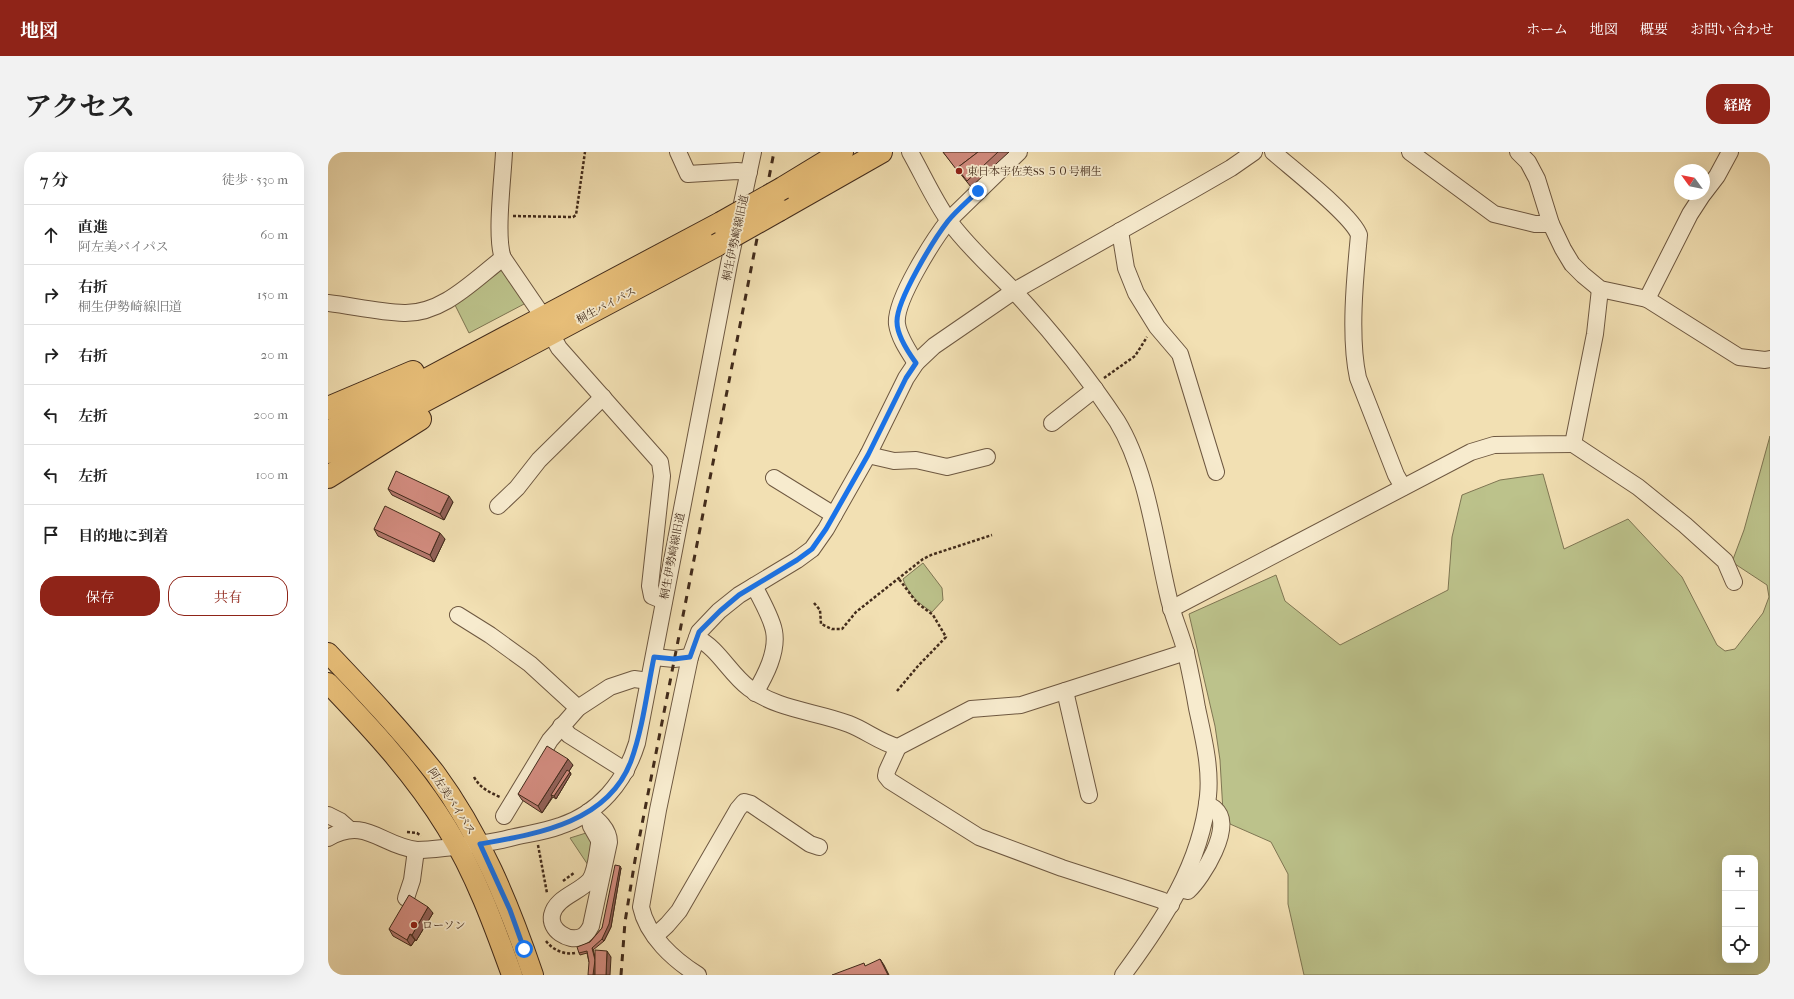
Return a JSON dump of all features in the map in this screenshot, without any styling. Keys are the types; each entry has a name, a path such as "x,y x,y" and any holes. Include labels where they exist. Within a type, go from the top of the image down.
{"highway":[{"name":"桐生バイパス","path":"328,452 548,326 842,152"},
{"name":"桐生バイパス","path":"328,432 717,245 881,152"},
{"path":"328,408 446,358 510,325 548,326"},
{"path":"328,477 424,416 520,360 548,326"}],"main road":[{"name":"阿左美バイパス","path":"328,653 414,747 436,774 480,844 510,910 532,975"},
{"name":"阿左美バイパス","path":"328,682 406,769 458,846 488,911 512,975"}],"street":[{"path":"504,152 500,216 500,252 548,326 559,348 656,456 662,468 650,586 652,596 664,602"},
{"path":"678,152 688,174 737,171 749,172"},
{"name":"桐生伊勢崎線旧道","path":"416,850 480,844 559,827 588,812 607,796 626,771 637,743 729,264 753,152"},
{"path":"910,152 948,220 961,237 1014,291 1074,360 1125,436 1137,465 1151,517 1171,609 1186,652 1204,740 1208,779 1207,804 1197,847 1179,889 1154,933 1123,975"},
{"path":"916,363 899,332 897,324 898,308 910,283 948,220 1019,152"},
{"path":"698,975 678,962 655,936 642,913 642,900 658,810 690,657 703,626 720,611 754,586 807,554 817,543 868,455 906,378 916,363 934,346 1014,291 1231,168 1254,152"},
{"path":"1273,152 1336,207 1357,229 1354,321 1358,378 1403,487"},
{"path":"1410,152 1494,214 1535,224 1551,224"},
{"path":"1518,152 1528,162 1538,179 1551,224 1572,264 1600,288 1647,299 1739,357 1765,360 1770,359"},
{"path":"1710,186 1730,152"},
{"path":"1647,299 1690,214 1700,200"},
{"path":"1120,231 1129,280 1153,321 1180,354 1216,472"},
{"path":"328,303 404,313 424,310 443,302 456,294 503,258"},
{"path":"1573,444 1595,334 1600,288"},
{"path":"1052,424 1094,388"},
{"path":"498,506 517,488 539,460 602,397"},
{"path":"1171,609 1403,487 1471,452 1487,446 1573,444 1638,487 1685,525 1725,561 1734,582"},
{"path":"868,455 894,461 916,460 946,467 987,457"},
{"path":"774,478 834,515"},
{"path":"754,586 775,633 774,645 768,667 756,693"},
{"path":"458,615 490,635 530,664 578,708"},
{"path":"697,638 707,645 734,674 756,693 777,704 851,725 898,747"},
{"path":"1171,905 1161,900 1020,853 976,835 890,781 886,776 898,747 971,708 1016,706 1186,652"},
{"path":"654,657 674,659 690,657"},
{"path":"508,809 550,740 578,708 610,687 634,679 649,681"},
{"path":"1065,691 1090,795"},
{"path":"561,726 569,735 626,771"},
{"path":"655,936 667,926 680,911 738,809 744,802 751,804 810,844 819,847"},
{"path":"588,812 599,820 609,838 593,922 586,934 576,938 570,938 558,932 552,920 552,914 558,904 582,886 592,876 599,840 591,826 588,812"},
{"path":"328,815 340,821 349,829"},
{"path":"328,838 349,829 362,830 416,850 412,880 406,898"},
{"path":"582,886 595,890 599,895"}],"path":[{"path":"500,216 573,217 576,215 585,152"},
{"path":"1094,388 1134,356 1146,341 1153,321"},
{"path":"814,603 820,610 821,624 832,629 842,629 856,612 924,559 931,555 992,535"},
{"path":"897,691 918,666 946,637 933,616 917,603 899,579"},
{"path":"474,777 478,785 508,809"},
{"path":"538,844 547,893"},
{"path":"540,940 545,939"}],"green space":[{"path":"502,269 526,303 469,333 453,301"},
{"path":"1770,436 1770,975 1304,975 1288,904 1288,874 1271,842 1230,824 1223,812 1220,760 1215,726 1189,614 1276,575 1285,601 1340,645 1448,590 1452,537 1462,495 1500,480 1543,474 1564,549 1628,519 1682,577 1717,645 1725,651 1735,649 1763,613 1769,597 1767,585 1732,562 1744,530"},
{"path":"923,563 942,588 943,600 932,612 914,598 903,579"},
{"path":"586,833 593,840 590,868 570,838"}],"building":[{"path":"943,152 978,152 957,168 959,173"},
{"path":"978,152 998,152 967,181 957,168"},
{"path":"396,471 449,496 440,514 388,489"},
{"path":"385,506 440,533 430,555 374,529"},
{"path":"547,746 568,759 538,806 518,794"},
{"path":"567,770 570,772 554,796 551,795"},
{"path":"615,865 620,866 609,924 602,939 592,948 595,960 593,975 588,975 589,962 587,951 579,953 577,947 590,942 602,928"},
{"path":"409,895 428,907 412,935 410,934 407,940 389,929"},
{"path":"595,950 607,951 606,975 595,975"},
{"path":"880,959 888,975 832,975 864,963 865,966"}],"railway":[{"path":"621,975 625,922 635,860 774,152"}],"place":[{"name":"東日本宇佐美SS ５０号桐生","path":"959,171"},
{"name":"ローソン","path":"414,925"}],"route":[{"path":"524,949 510,910 480,844 500,841 559,827 588,812 598,804 617,784 630,763 637,743 654,657 674,659 690,657 699,632 703,626 739,595 807,554 812,549 826,529 868,455 906,378 916,363 899,332 897,324 898,308 901,300 940,231 948,220 978,191"}]}
